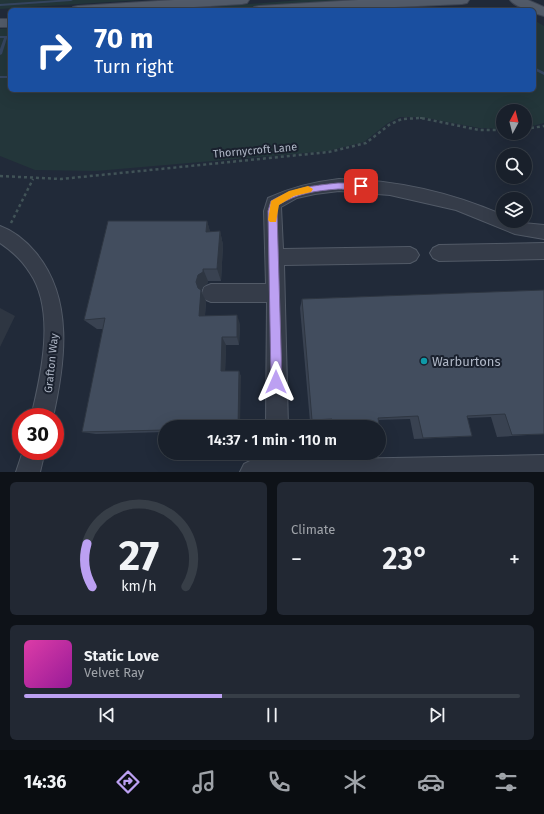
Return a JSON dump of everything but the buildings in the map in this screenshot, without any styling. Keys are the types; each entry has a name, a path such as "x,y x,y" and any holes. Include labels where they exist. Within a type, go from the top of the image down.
{"main road":[{"path":"111,8 242,0"},
{"path":"293,8 411,1 462,0"},
{"path":"517,0 535,8"}],"street":[{"path":"277,420 276,293 272,211 274,203 282,198 304,190 338,186 381,187 403,190 458,204 512,227 544,232"},
{"name":"Grafton Way","path":"3,234 22,247 36,265 51,298 55,339 51,385 45,408"},
{"path":"439,253 544,251"},
{"path":"274,257 410,255"},
{"path":"211,293 276,293"},
{"path":"28,472 31,460"},
{"path":"277,460 277,472"},
{"path":"252,472 544,467"}],"path":[{"name":"Thornycroft Lane","path":"0,176 33,179 61,179 329,152 366,143 389,125 402,119 421,118 479,130 496,130"},
{"path":"532,129 544,126"},
{"path":"3,234 33,179"}],"green space":[{"path":"0,0 142,0 8,8 0,9"},
{"path":"301,0 381,0 243,8 198,8"},
{"path":"536,21 544,26 544,123 532,126 532,104 496,104 496,129 479,128 421,117 400,117 388,123 364,142 328,151 96,171 35,170 0,156 0,29 8,28 8,92 536,92"}],"waterway":[{"path":"0,5 71,0"},
{"path":"0,37 6,37"},
{"path":"0,54 6,37"},
{"path":"536,69 544,74"},
{"path":"0,77 8,77"}],"slow traffic":[{"path":"273,220 272,211 274,203 292,193 308,189"}],"place":[{"name":"Warburtons","path":"424,361"}],"route":[{"path":"276,382 276,293 272,211 274,203 292,193 304,190 338,186 361,186"}]}
